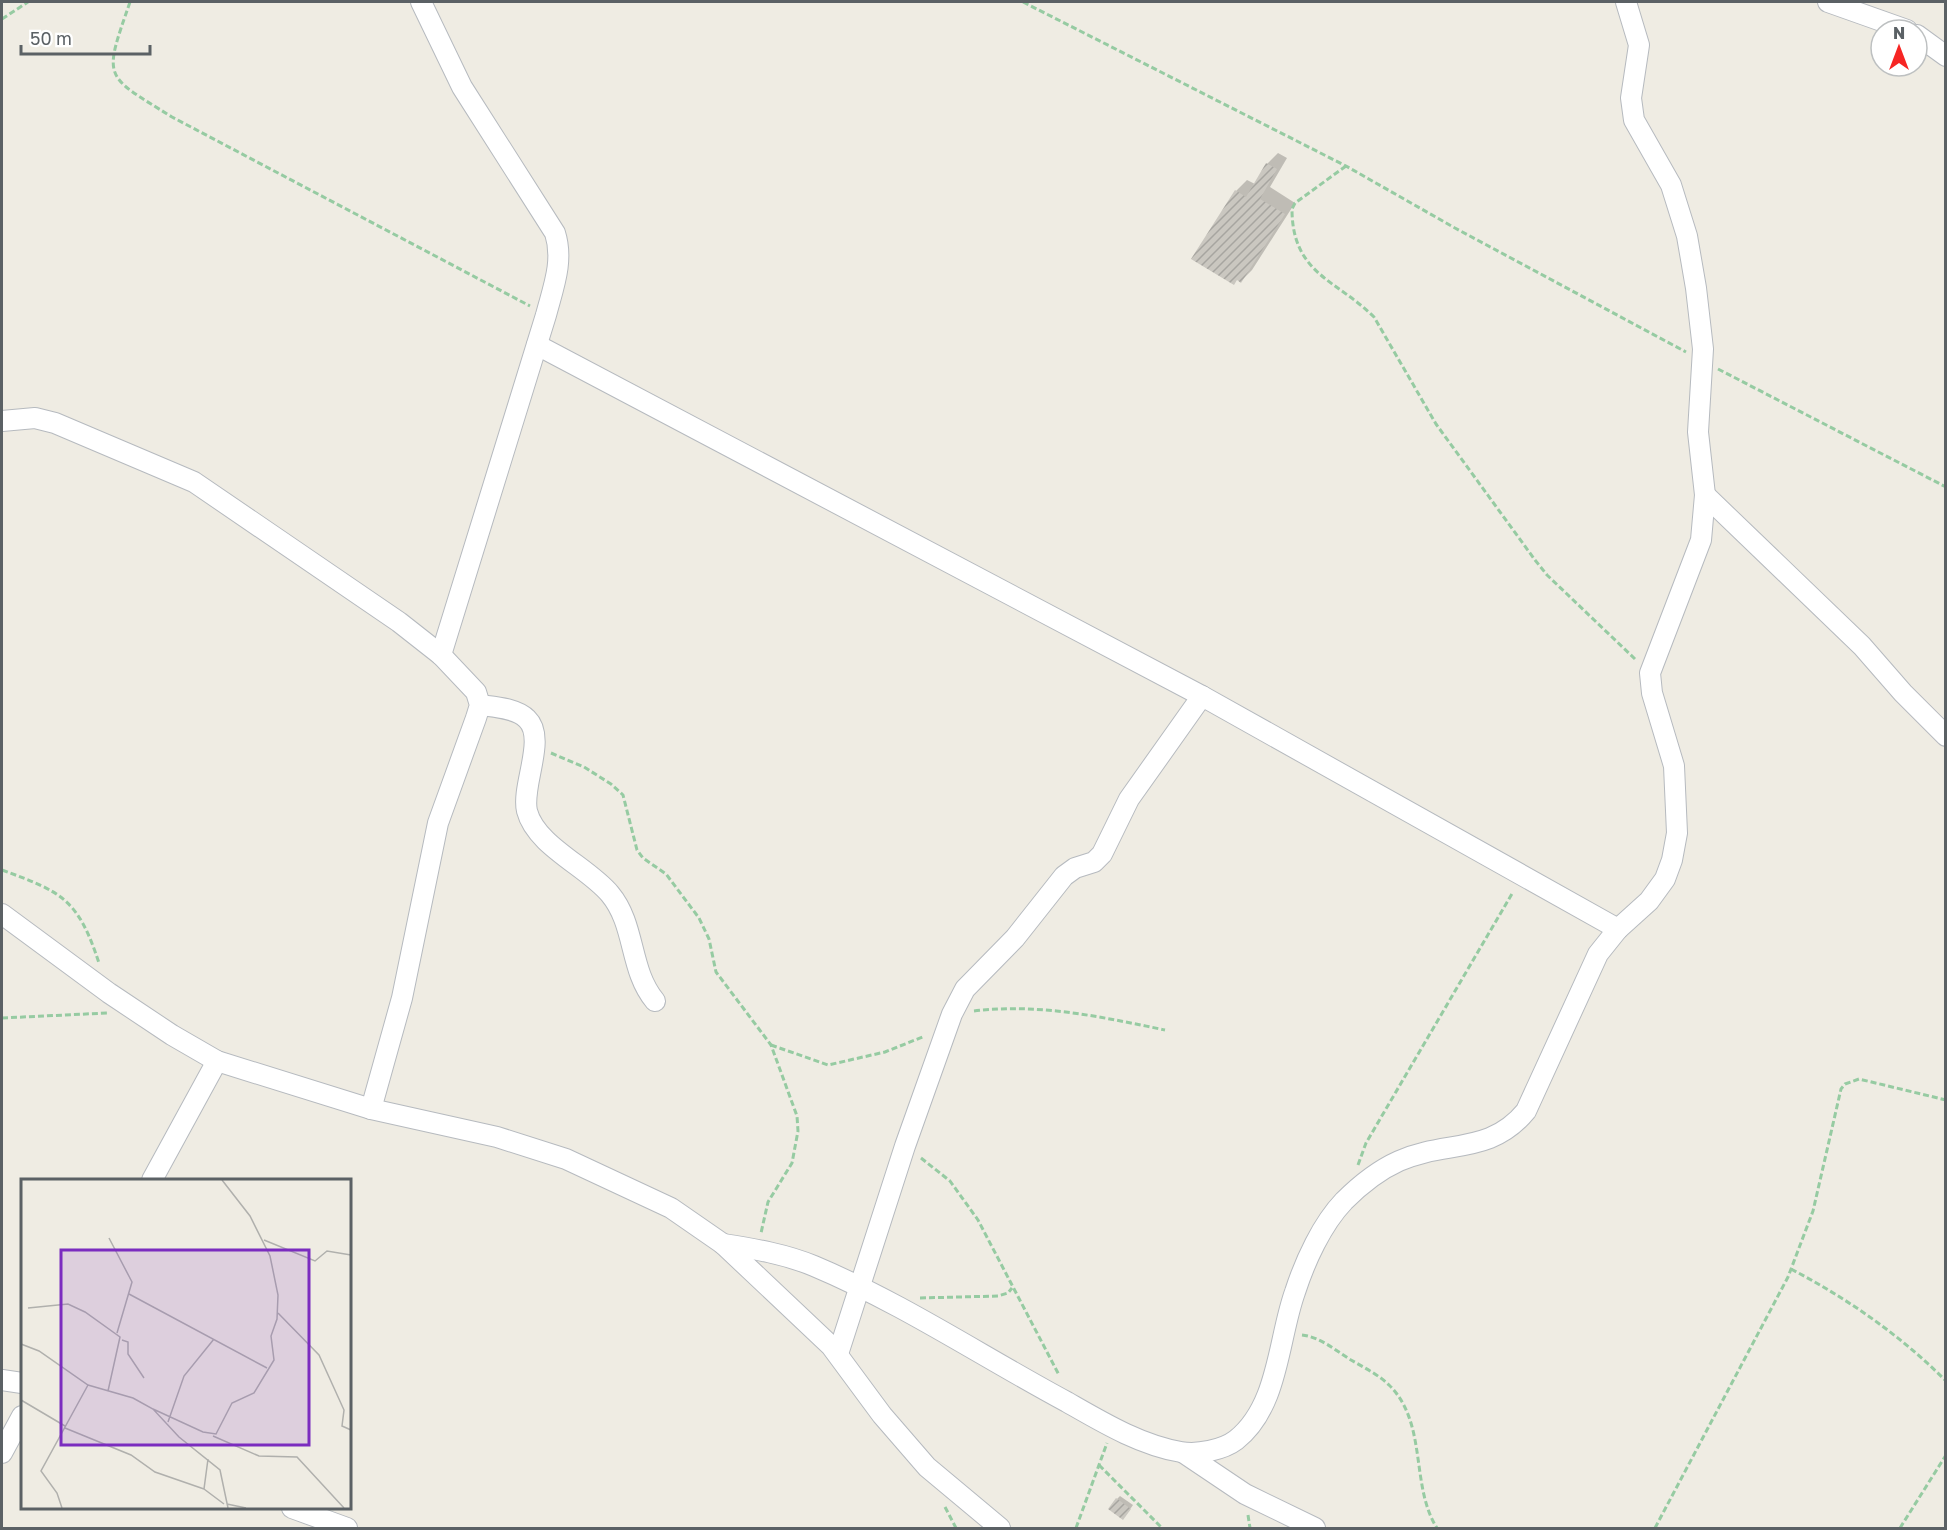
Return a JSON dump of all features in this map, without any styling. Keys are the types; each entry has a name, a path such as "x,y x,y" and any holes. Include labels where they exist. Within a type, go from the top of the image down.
{"street":[{"path":"421,2 462,87 555,233 559,247 558,267 546,315 441,656"},
{"path":"1184,1453 1222,1447 1234,1441 1248,1428 1258,1413 1285,1333 1294,1293 1310,1254 1343,1202 1379,1171 1401,1160 1483,1142 1514,1126 1526,1111 1598,954 1618,929 1649,901 1665,879 1672,860 1677,834 1674,766 1652,693 1650,673 1701,540 1705,495 1698,432 1702,361 1696,288 1687,236 1671,185 1634,120 1631,98 1639,45 1626,2"},
{"path":"1828,2 1873,18"},
{"path":"1929,44 1946,56"},
{"path":"537,345 1202,696 1618,929"},
{"path":"2,421 35,418 55,423 194,482 399,622 441,656 476,692 480,705 438,823 402,998 371,1109"},
{"path":"1705,495 1862,646 1903,693 1946,736"},
{"path":"838,1354 861,1289 905,1146 950,1020 965,989 1015,938 1053,888 1075,868 1094,862 1102,854 1129,799 1202,696"},
{"path":"480,705 515,712 528,719 534,732 535,746 525,798 527,813 535,828 609,893 622,912 645,989 655,1001"},
{"path":"2,914 109,993 217,1061 371,1109 497,1137 566,1159 672,1208 723,1244 838,1354 882,1415 927,1467 1000,1528"},
{"path":"153,1179 217,1061"},
{"path":"723,1244 761,1250 815,1266 895,1305 1113,1427 1166,1449 1184,1453 1245,1494 1316,1528"},
{"path":"2,1380 21,1383"},
{"path":"2,1453 21,1418"},
{"path":"295,1509 347,1528"}],"path":[{"path":"2,20 28,2"},
{"path":"130,2 114,46 112,67 115,76 126,88 172,117 546,315"},
{"path":"1023,2 1346,166 1455,228 1702,361 1946,487"},
{"path":"1346,166 1295,203 1292,209 1295,231 1302,253 1315,273 1362,305 1374,317 1436,424 1547,575 1650,673"},
{"path":"535,746 584,767 611,784 623,795 637,850 666,874 699,918 709,939 716,972 771,1045 798,1116 798,1131 792,1163 768,1202 762,1220 761,1250"},
{"path":"2,870 50,888 74,908 90,935 109,993"},
{"path":"1355,1172 1366,1143 1523,874"},
{"path":"771,1045 828,1065 885,1052 950,1020 989,1010 1047,1010 1094,1015 1165,1030"},
{"path":"2,1018 55,1018 136,1011"},
{"path":"1655,1528 1791,1269 1813,1211 1841,1089 1845,1084 1859,1079 1946,1100"},
{"path":"905,1146 941,1173 958,1191 978,1220 1061,1380"},
{"path":"1791,1269 1842,1296 1889,1331 1946,1381"},
{"path":"895,1305 927,1297 998,1296 1008,1293 1013,1287"},
{"path":"1285,1333 1315,1337 1389,1385 1409,1418 1417,1446 1423,1501 1437,1528"},
{"path":"1076,1528 1113,1427"},
{"path":"1900,1528 1946,1455"},
{"path":"1099,1465 1162,1528"}],"building":[{"path":"1266,163 1277,169 1260,199 1285,214 1241,283 1237,280 1234,285 1191,259 1235,190 1246,197"},
{"path":"1116,1498 1131,1509 1123,1520 1108,1509"}]}
